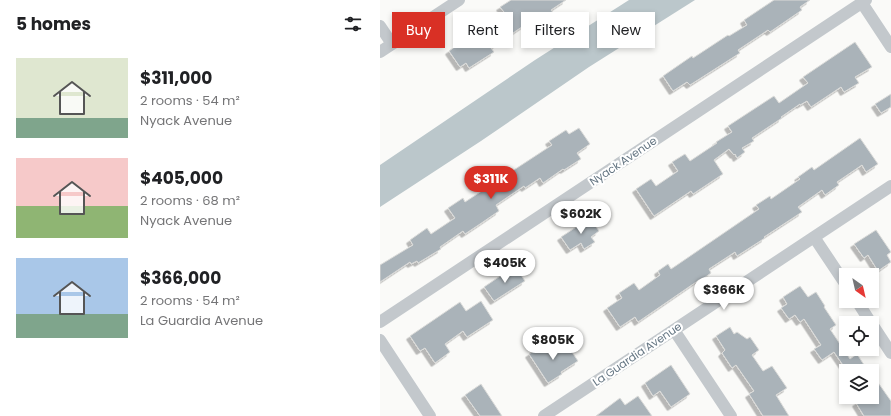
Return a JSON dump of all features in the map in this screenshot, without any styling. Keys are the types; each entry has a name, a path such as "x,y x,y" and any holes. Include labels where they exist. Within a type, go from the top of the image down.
{"street":[{"path":"441,12 459,0"},
{"path":"864,2 891,47"},
{"name":"Nyack Avenue","path":"380,322 864,2"},
{"path":"380,26 392,44 380,52"},
{"name":"La Guardia Avenue","path":"544,416 891,186"},
{"path":"814,237 839,274"},
{"path":"674,330 731,416"},
{"path":"879,335 891,353"},
{"path":"380,340 430,416"}],"shaded area":[{"path":"629,0 695,0 655,25 655,12 610,12"},
{"path":"597,20 597,48 619,48 380,207 380,165 554,48 589,48 589,26"}],"building":[{"path":"511,0 566,0 551,10 553,12 521,12 521,28 513,33 513,12 504,12 500,7"},
{"path":"774,0 810,0 800,7 802,10 770,32 768,30 738,50 740,53 690,85 687,82 673,91 663,76 692,56 693,58 728,35 729,36 747,25 744,20"},
{"path":"855,42 872,67 855,77 859,83 844,92 841,87 811,107 807,101 800,104 752,138 754,141 742,148 745,152 737,158 729,149 714,160 723,174 693,194 691,191 654,216 636,189 651,179 656,186 678,171 672,162 685,154 690,161 732,132 728,126 774,96 779,103 808,83 803,77"},
{"path":"453,48 491,48 494,52 469,68 466,63 460,67 449,51"},
{"path":"891,94 891,107 881,113 875,104"},
{"path":"579,128 590,144 577,153 581,159 543,183 540,178 525,188 524,186 496,205 499,211 465,234 463,231 440,247 441,249 418,263 417,261 411,264 410,262 380,282 380,265 413,245 410,240 427,228 431,234 455,218 448,208 463,198 465,202 552,145 549,141 566,130 569,134"},
{"path":"860,138 878,164 866,172 862,165 837,182 839,185 825,195 822,190 798,207 802,212 764,237 765,238 737,256 735,252 709,269 711,273 638,322 635,317 620,327 607,308 622,298 619,293 634,283 639,290 660,275 658,271 668,264 671,269 759,209 756,205 770,196 771,199 800,179 798,177 812,167 814,170"},
{"path":"590,218 599,231 591,237 595,242 584,249 581,243 570,250 561,237"},
{"path":"876,230 891,252 887,255 891,262 879,270 879,268 876,268 868,255 864,258 854,244"},
{"path":"515,266 525,281 494,301 484,287"},
{"path":"800,286 808,297 816,292 836,325 830,329 839,342 839,356 848,356 850,359 854,356 858,356 863,364 842,364 834,352 822,360 814,349 821,345 804,319 800,322 795,315 789,319 781,308 787,304 783,297"},
{"path":"481,301 493,320 467,337 463,331 445,344 450,352 435,363 425,348 420,351 410,336 460,302 466,311"},
{"path":"730,327 734,334 737,332 747,339 750,337 759,350 752,355 763,371 772,366 787,388 776,395 789,416 763,416 749,394 754,391 736,365 732,368 722,353 725,350 716,336"},
{"path":"543,345 547,351 557,345 561,351 568,346 578,361 548,383 529,354"},
{"path":"671,365 690,394 671,407 660,391 653,396 645,383"},
{"path":"481,384 502,416 480,416 465,395"},
{"path":"879,384 891,401 891,416 864,416 857,404 879,404"},
{"path":"638,396 652,416 596,416 620,398 625,405"}]}
